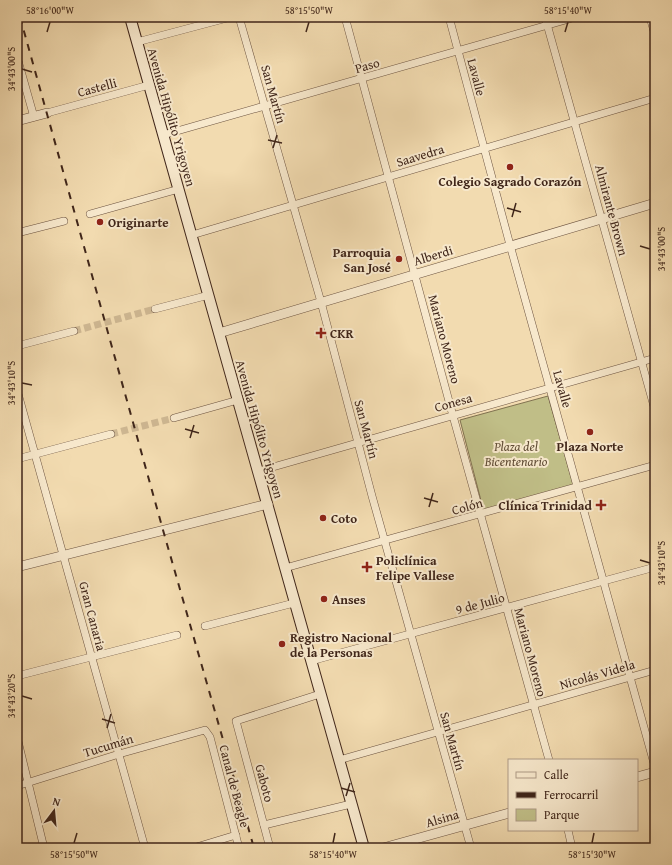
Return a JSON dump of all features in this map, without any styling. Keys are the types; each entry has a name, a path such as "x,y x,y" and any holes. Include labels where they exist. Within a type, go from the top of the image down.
{"main road":[{"name":"Avenida Hipólito Yrigoyen","path":"130,17 364,848"}],"street":[{"path":"137,42 231,17"},
{"name":"San Martín","path":"239,17 321,302 358,443 471,848"},
{"name":"Mariano Moreno","path":"345,17 416,274 453,416 549,759"},
{"name":"Lavalle","path":"449,17 510,245 655,767"},
{"name":"Almirante Brown","path":"546,17 655,410"},
{"name":"Paso","path":"163,134 363,79 576,17"},
{"path":"650,17 655,35"},
{"path":"17,58 34,117"},
{"name":"Castelli","path":"49,113 149,85"},
{"name":"Saavedra","path":"192,235 655,98"},
{"path":"17,121 49,113"},
{"path":"90,214 179,189"},
{"name":"Alberdi","path":"219,333 655,203"},
{"path":"17,233 64,221"},
{"path":"156,309 209,295"},
{"path":"17,346 74,331"},
{"name":"Conesa","path":"259,471 655,358"},
{"name":"Gran Canaria","path":"17,390 145,848"},
{"path":"174,418 238,400"},
{"path":"17,460 111,434"},
{"name":"Colón","path":"285,568 481,515 655,465"},
{"path":"17,567 268,504"},
{"name":"9 de Julio","path":"311,661 655,567"},
{"path":"205,626 294,603"},
{"path":"17,676 177,636"},
{"name":"Nicolás Videla","path":"339,760 655,670"},
{"name":"Gaboto","path":"270,848 236,724 238,720 320,694"},
{"name":"Tucumán","path":"17,786 202,729 207,732"},
{"name":"Canal de Beagle","path":"207,732 210,737 236,835 238,848"},
{"path":"17,736 44,848"},
{"path":"638,777 655,772"},
{"path":"264,826 351,804"},
{"name":"Alsina","path":"383,848 508,813"},
{"path":"568,831 572,848"},
{"path":"193,848 236,835"}],"green space":[{"name":"Plaza del Bicentenario","path":"548,396 574,487 484,512 460,420"}],"tunnel":[{"path":"74,331 155,309"},
{"path":"111,434 174,418"}],"railway":[{"path":"20,17 163,530 254,848"}],"place":[{"name":"Colegio Sagrado Corazón","path":"510,167"},
{"name":"Originarte","path":"100,222"},
{"name":"Parroquia San José","path":"399,259"},
{"name":"CKR","path":"321,333"},
{"name":"Plaza Norte","path":"590,432"},
{"name":"Clínica Trinidad","path":"601,505"},
{"name":"Coto","path":"323,518"},
{"name":"Policlínica Felipe Vallese","path":"367,567"},
{"name":"Anses","path":"324,599"},
{"name":"Registro Nacional de la Personas","path":"282,644"}]}
